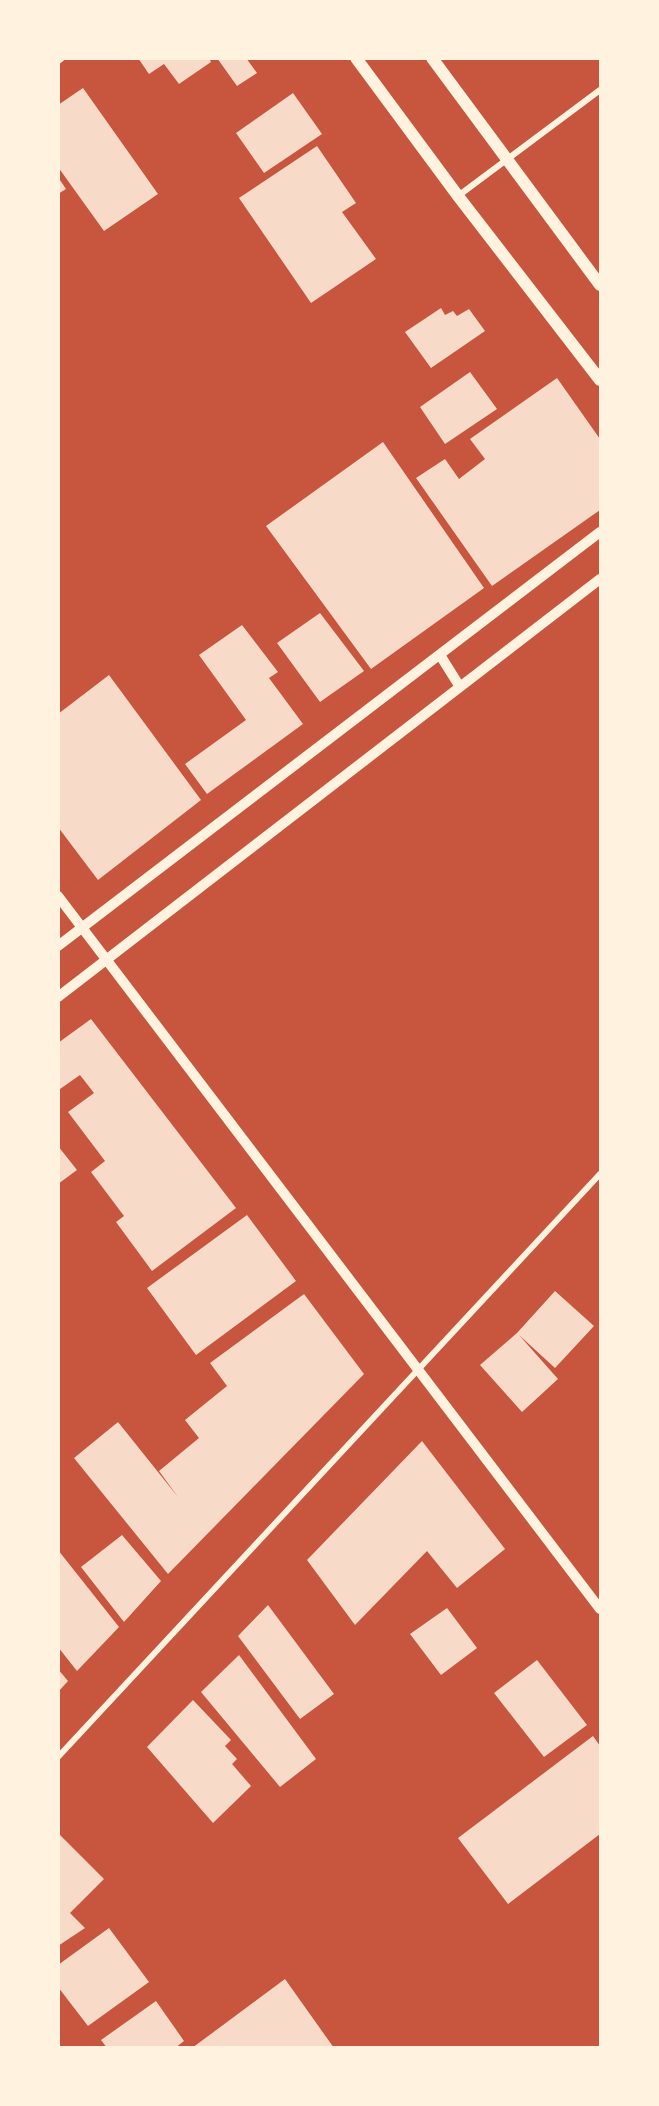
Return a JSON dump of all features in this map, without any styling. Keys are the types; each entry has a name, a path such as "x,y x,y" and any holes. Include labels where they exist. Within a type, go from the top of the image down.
{"main road":[{"path":"356,58 458,196 600,380"},
{"path":"432,58 600,285"}],"street":[{"path":"458,196 600,90"},
{"path":"58,946 600,532"},
{"path":"58,997 600,579"},
{"path":"440,656 460,687"},
{"path":"58,896 600,1609"},
{"path":"58,1757 600,1174"}],"building":[{"path":"138,58 209,58 211,62 179,84 164,64 149,74"},
{"path":"217,58 246,58 257,73 237,86"},
{"path":"83,88 158,194 104,231 58,167 58,105"},
{"path":"293,93 322,134 264,173 236,133"},
{"path":"317,146 356,203 342,212 376,259 311,303 239,198"},
{"path":"58,177 66,189 58,194"},
{"path":"441,308 445,315 453,311 457,316 469,309 485,331 431,368 405,332"},
{"path":"470,372 497,409 445,444 420,407"},
{"path":"557,378 600,439 600,510 492,586 416,478 445,459 459,479 485,459 470,439"},
{"path":"383,442 484,588 371,669 266,526"},
{"path":"320,613 364,671 320,702 277,643"},
{"path":"242,625 278,672 269,678 303,724 207,794 185,764 246,720 199,655"},
{"path":"109,675 201,800 98,880 58,827 58,714"},
{"path":"91,1019 236,1208 152,1271 116,1222 124,1216 91,1172 105,1161 68,1112 94,1093 80,1075 60,1089 58,1087 58,1043"},
{"path":"58,1146 77,1170 58,1184"},
{"path":"247,1215 296,1281 196,1355 147,1288"},
{"path":"555,1291 594,1326 555,1368 519,1335 558,1379 522,1412 480,1365 517,1333"},
{"path":"304,1294 364,1374 168,1574 74,1458 118,1422 178,1497 159,1471 199,1438 185,1420 227,1386 210,1363"},
{"path":"422,1441 505,1549 457,1588 427,1551 355,1625 307,1560"},
{"path":"122,1535 161,1581 124,1622 81,1567"},
{"path":"58,1550 119,1627 77,1671 58,1647"},
{"path":"268,1605 334,1694 300,1719 238,1636"},
{"path":"447,1608 477,1648 441,1675 410,1634"},
{"path":"239,1655 316,1759 280,1787 201,1692"},
{"path":"537,1660 587,1725 544,1757 494,1693"},
{"path":"58,1669 68,1681 58,1692"},
{"path":"193,1700 231,1740 225,1746 237,1759 232,1764 251,1786 213,1823 147,1747"},
{"path":"593,1736 600,1746 600,1834 508,1904 458,1838"},
{"path":"58,1833 104,1879 70,1913 85,1928 58,1946"},
{"path":"109,1928 149,1982 88,2026 58,1987 58,1965"},
{"path":"285,1979 334,2048 192,2048"},
{"path":"156,2001 184,2041 175,2048 107,2048 101,2040"}]}
